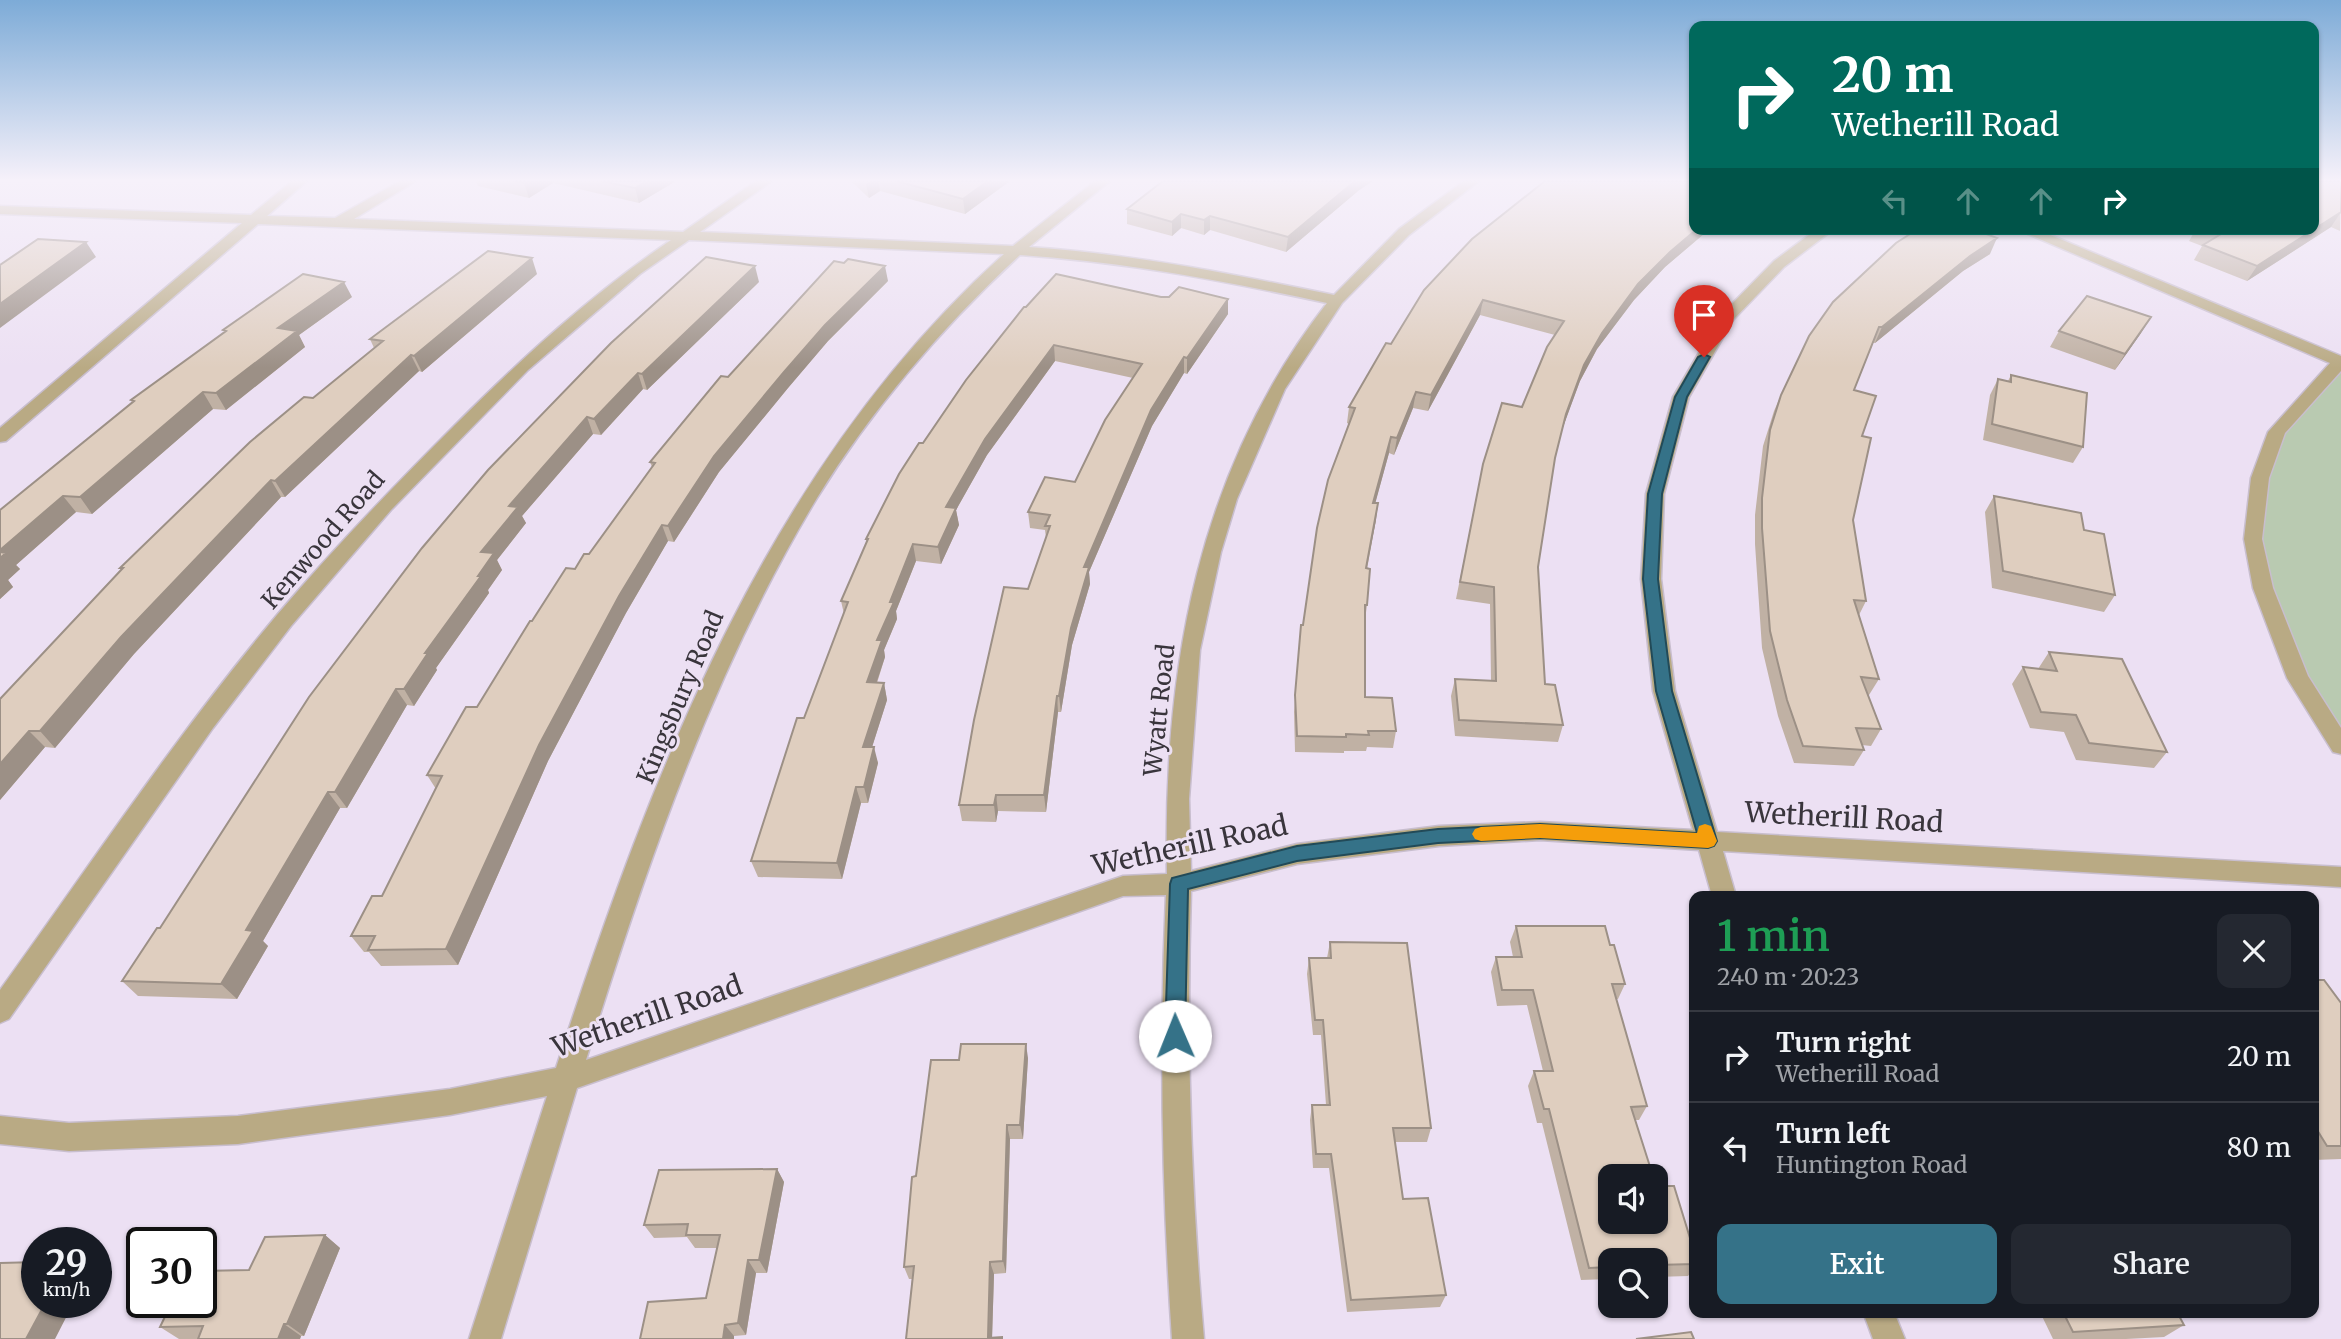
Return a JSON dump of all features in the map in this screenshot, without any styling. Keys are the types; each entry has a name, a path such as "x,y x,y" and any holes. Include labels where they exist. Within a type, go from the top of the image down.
{"street":[{"path":"0,437 226,243"},
{"name":"Kenwood Road","path":"0,1011 205,722 284,621 384,506 522,367 635,271 673,243"},
{"path":"849,243 1097,256 1147,262 1337,300"},
{"name":"Kingsbury Road","path":"485,1339 566,1079 635,876 709,688 748,606 805,502 865,415 926,340 968,295 1025,243"},
{"name":"Wyatt Road","path":"1188,1339 1181,1245 1174,1010 1179,884 1177,799 1190,650 1211,552 1228,499 1277,389 1337,300 1393,243"},
{"path":"1723,891 1664,691 1651,579 1655,494 1681,397 1727,318 1779,264 1807,243"},
{"path":"2058,243 2341,362 2277,432 2260,478 2253,539 2263,588 2298,678 2341,746"},
{"name":"Wetherill Road","path":"0,1130 69,1137 238,1130 450,1102 566,1079 1123,886 1179,884 1297,854 1438,836 1540,831 2341,877"},
{"path":"1880,1318 1889,1339"}],"green space":[{"path":"2341,362 2341,746 2262,584 2260,478 2277,432"}],"building":[{"path":"31,243 84,243 0,304 0,265"},
{"path":"1468,243 1680,243 1638,284 1602,333 1584,365 1566,414 1555,458 1538,567 1545,684 1555,685 1563,725 1459,720 1455,679 1496,681 1494,587 1460,582 1483,464 1502,403 1522,407 1547,347 1564,321 1483,300 1431,395 1416,392 1397,438 1391,437 1373,503 1378,503 1366,568 1370,569 1365,605 1365,697 1392,698 1396,731 1368,731 1369,735 1346,734 1346,737 1297,736 1295,695 1301,625 1328,480 1355,408 1349,407 1386,343 1391,344 1424,290"},
{"path":"1895,243 1989,243 1879,327 1854,390 1876,396 1862,436 1871,438 1853,520 1866,601 1854,600 1879,679 1861,677 1881,729 1856,728 1864,750 1803,746 1787,700 1770,631 1762,528 1762,498 1770,430 1781,395 1809,336 1833,302"},
{"path":"2205,243 2292,243 2257,266 2203,245"},
{"path":"488,251 532,258 414,356 411,355 275,481 271,480 121,637 40,731 29,731 0,764 0,699 123,568 120,568 250,442 304,397 313,398 383,341 370,339"},
{"path":"706,257 755,266 642,374 638,373 594,419 587,417 509,506 518,507 481,552 494,553 478,576 481,576 425,653 428,653 404,689 396,689 335,792 328,792 246,930 253,931 221,984 122,981 157,928 160,928 309,697 422,548 488,470 611,343"},
{"path":"848,259 885,266 825,325 784,372 714,456 668,526 662,525 619,596 539,745 446,949 368,950 375,936 351,936 372,896 382,896 442,776 427,775 466,707 477,707 566,568 575,569 584,554 589,554 655,463 650,462 721,376 728,377 834,261 844,263"},
{"path":"303,274 344,282 278,328 297,331 216,393 203,392 80,497 63,496 0,550 0,510 134,401 131,400 226,331 223,330"},
{"path":"1056,274 1161,297 1169,297 1179,287 1228,299 1187,358 1184,357 1151,410 1084,567 1089,567 1071,628 1057,696 1044,795 996,795 994,805 959,805 974,720 1004,587 1028,589 1050,526 1045,526 1050,515 1028,512 1045,477 1075,482 1105,420 1142,364 1054,345 985,439 946,507 956,508 938,547 913,544 890,602 894,602 877,640 882,640 867,682 884,683 863,747 874,747 864,787 856,787 837,863 751,861 797,718 804,718 848,602 841,601 866,539 899,474 966,380 1024,307"},
{"path":"2087,296 2151,317 2125,354 2059,331"},
{"path":"2011,375 2087,393 2083,447 1992,424 1998,379 2011,382"},
{"path":"1994,496 2081,513 2084,530 2104,534 2115,595 2003,571"},
{"path":"2049,652 2122,659 2167,752 2089,743 2076,715 2041,712 2023,667 2057,671"},
{"path":"1516,926 1605,926 1610,945 1614,945 1625,984 1612,984 1647,1106 1631,1107 1649,1164 1598,1164 1598,1234 1668,1234 1668,1186 1674,1186 1689,1235 1689,1264 1668,1265 1668,1248 1598,1248 1598,1268 1589,1268 1549,1109 1544,1109 1534,1071 1553,1071 1533,990 1502,990 1496,957 1522,957"},
{"path":"1330,942 1407,943 1431,1128 1393,1128 1403,1199 1428,1198 1446,1295 1351,1300 1331,1154 1316,1154 1312,1105 1330,1105 1323,1020 1315,1020 1309,958 1331,958"},
{"path":"2319,980 2324,980 2341,1003 2341,1146 2327,1146 2319,1133"},
{"path":"961,1044 1026,1044 1020,1125 1007,1125 1003,1261 990,1262 988,1338 1002,1339 906,1339 914,1266 904,1267 912,1177 916,1176 931,1060 959,1060"},
{"path":"777,1169 759,1260 748,1260 738,1323 725,1325 723,1339 640,1339 648,1302 706,1298 720,1235 686,1235 688,1224 644,1225 659,1170"},
{"path":"325,1235 278,1339 198,1339 203,1326 160,1327 164,1318 217,1318 217,1271 249,1270 265,1237"},
{"path":"21,1262 21,1318 37,1318 26,1339 0,1339 0,1263"},
{"path":"2066,1318 2180,1318 2184,1325 2073,1332"},
{"path":"1691,1332 1694,1339 1636,1339"}],"slow traffic":[{"path":"1481,834 1540,831 1708,841 1705,831"}],"route":[{"path":"1175,1036 1179,884 1297,854 1438,836 1540,831 1708,841 1664,691 1651,579 1655,494 1681,397 1704,357"}]}
